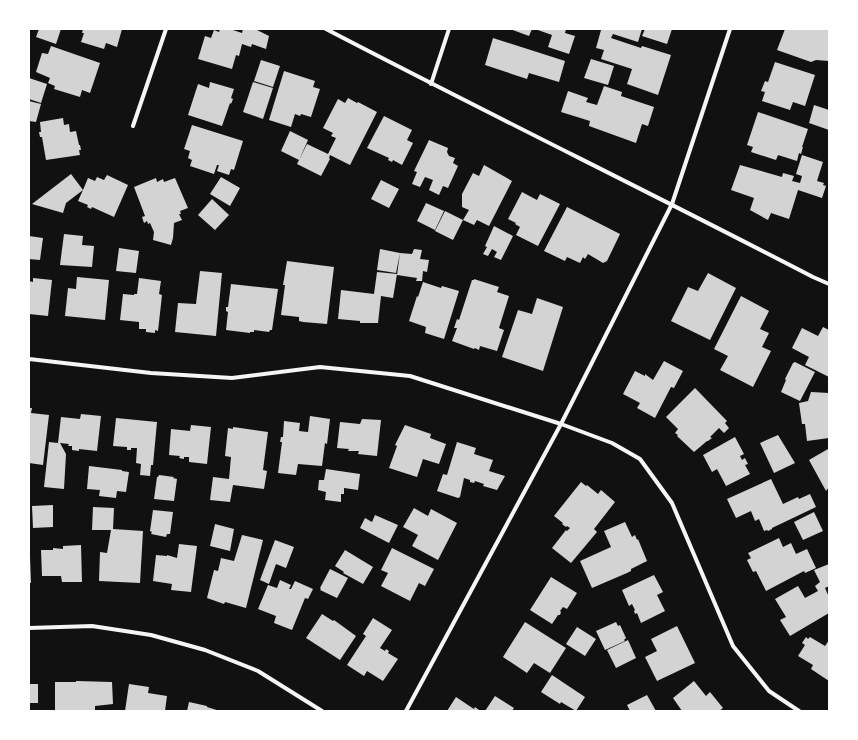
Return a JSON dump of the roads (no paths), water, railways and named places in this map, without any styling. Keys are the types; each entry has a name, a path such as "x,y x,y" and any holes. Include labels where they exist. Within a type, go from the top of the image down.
{"street":[{"path":"133,126 166,29"},
{"path":"326,29 431,84 829,284"},
{"path":"431,84 448,29"},
{"path":"406,711 562,424 672,204 730,29"},
{"path":"29,359 151,372 232,378 320,366 410,376 562,424 612,443 640,459 672,503 733,646 769,691 799,711"},
{"path":"29,628 92,626 151,635 205,650 258,671 322,711"}]}
